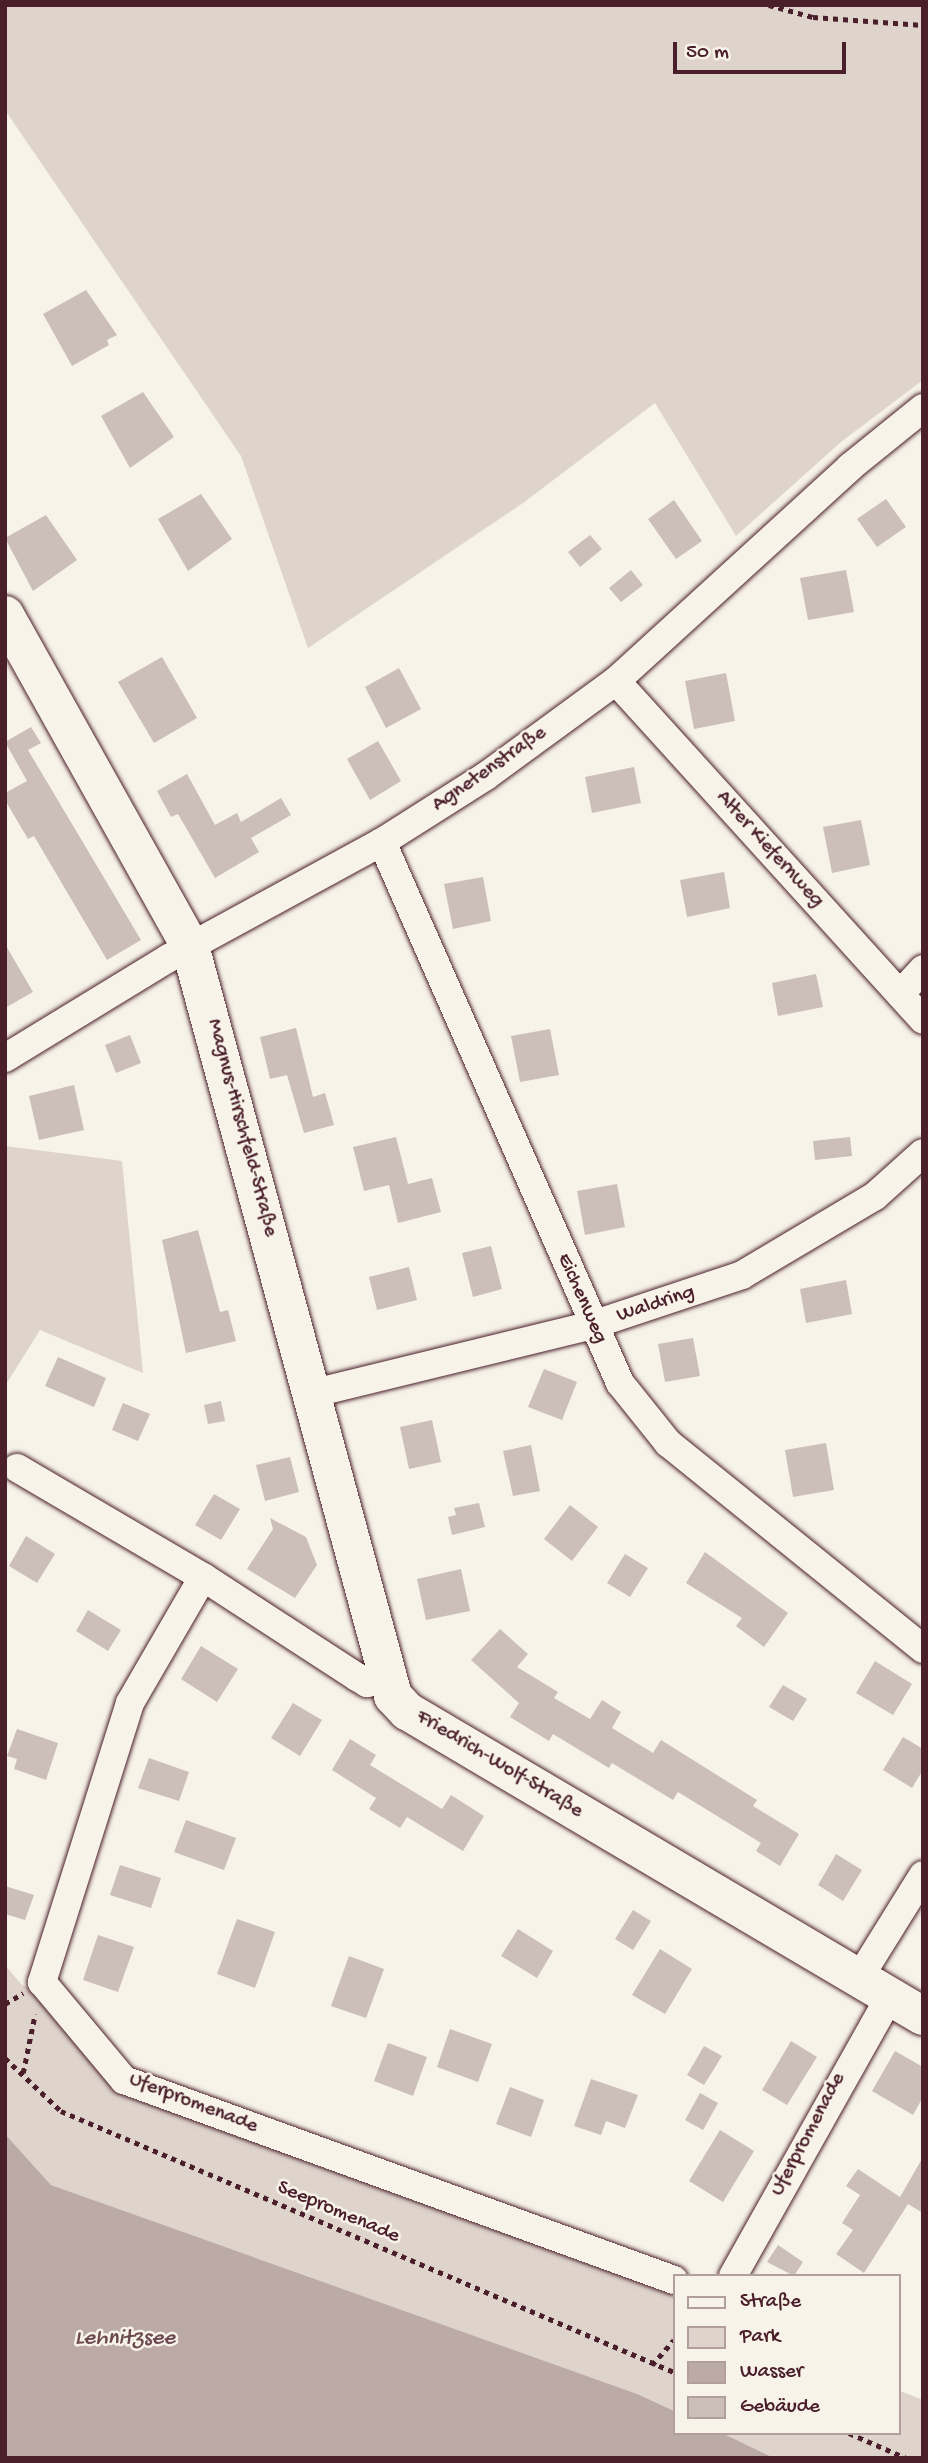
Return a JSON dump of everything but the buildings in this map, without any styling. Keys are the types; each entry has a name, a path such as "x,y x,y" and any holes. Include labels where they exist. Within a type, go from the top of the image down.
{"street":[{"name":"Agnetenstraße","path":"5,1058 190,946 383,842 486,776 616,681 850,467 923,408"},
{"name":"Magnus-Hirschfeld-Straße","path":"5,615 190,946 314,1394 385,1677"},
{"name":"Alter Kiefernweg","path":"616,681 923,1020"},
{"name":"Eichenweg","path":"383,842 592,1325 620,1383 668,1443 923,1649"},
{"path":"900,994 923,968"},
{"name":"Waldring","path":"314,1394 592,1325 742,1275 875,1196 923,1153"},
{"path":"17,1468 203,1577 367,1683 385,1677"},
{"path":"42,1982 130,1703 203,1577"},
{"name":"Friedrich-Wolf-Straße","path":"385,1677 407,1711 923,2016"},
{"path":"874,1987 923,1875"},
{"name":"Uferpromenade","path":"42,1982 124,2080 673,2280"},
{"name":"Uferpromenade","path":"734,2274 874,1987"}],"path":[{"path":"769,5 813,17 923,25"},
{"path":"23,2074 42,1982"},
{"name":"Seepromenade","path":"5,2058 61,2111 673,2372"},
{"path":"652,2365 673,2341"},
{"path":"854,2435 906,2458"}],"green space":[{"path":"5,5 923,5 923,380 841,442 736,536 655,403 523,503 308,648 241,456 5,110"},
{"path":"5,1146 122,1161 143,1373 40,1330 5,1386"},
{"path":"5,1965 22,1985 68,2003 128,2070 201,2094 673,2295 673,2411 51,2185 5,2134"},
{"path":"900,2391 923,2400 923,2458 774,2458 726,2435 900,2435"}],"water":[{"name":"Lehnitzsee","path":"5,2134 51,2185 637,2394 673,2411 673,2435 726,2435 774,2458 5,2458"}]}
